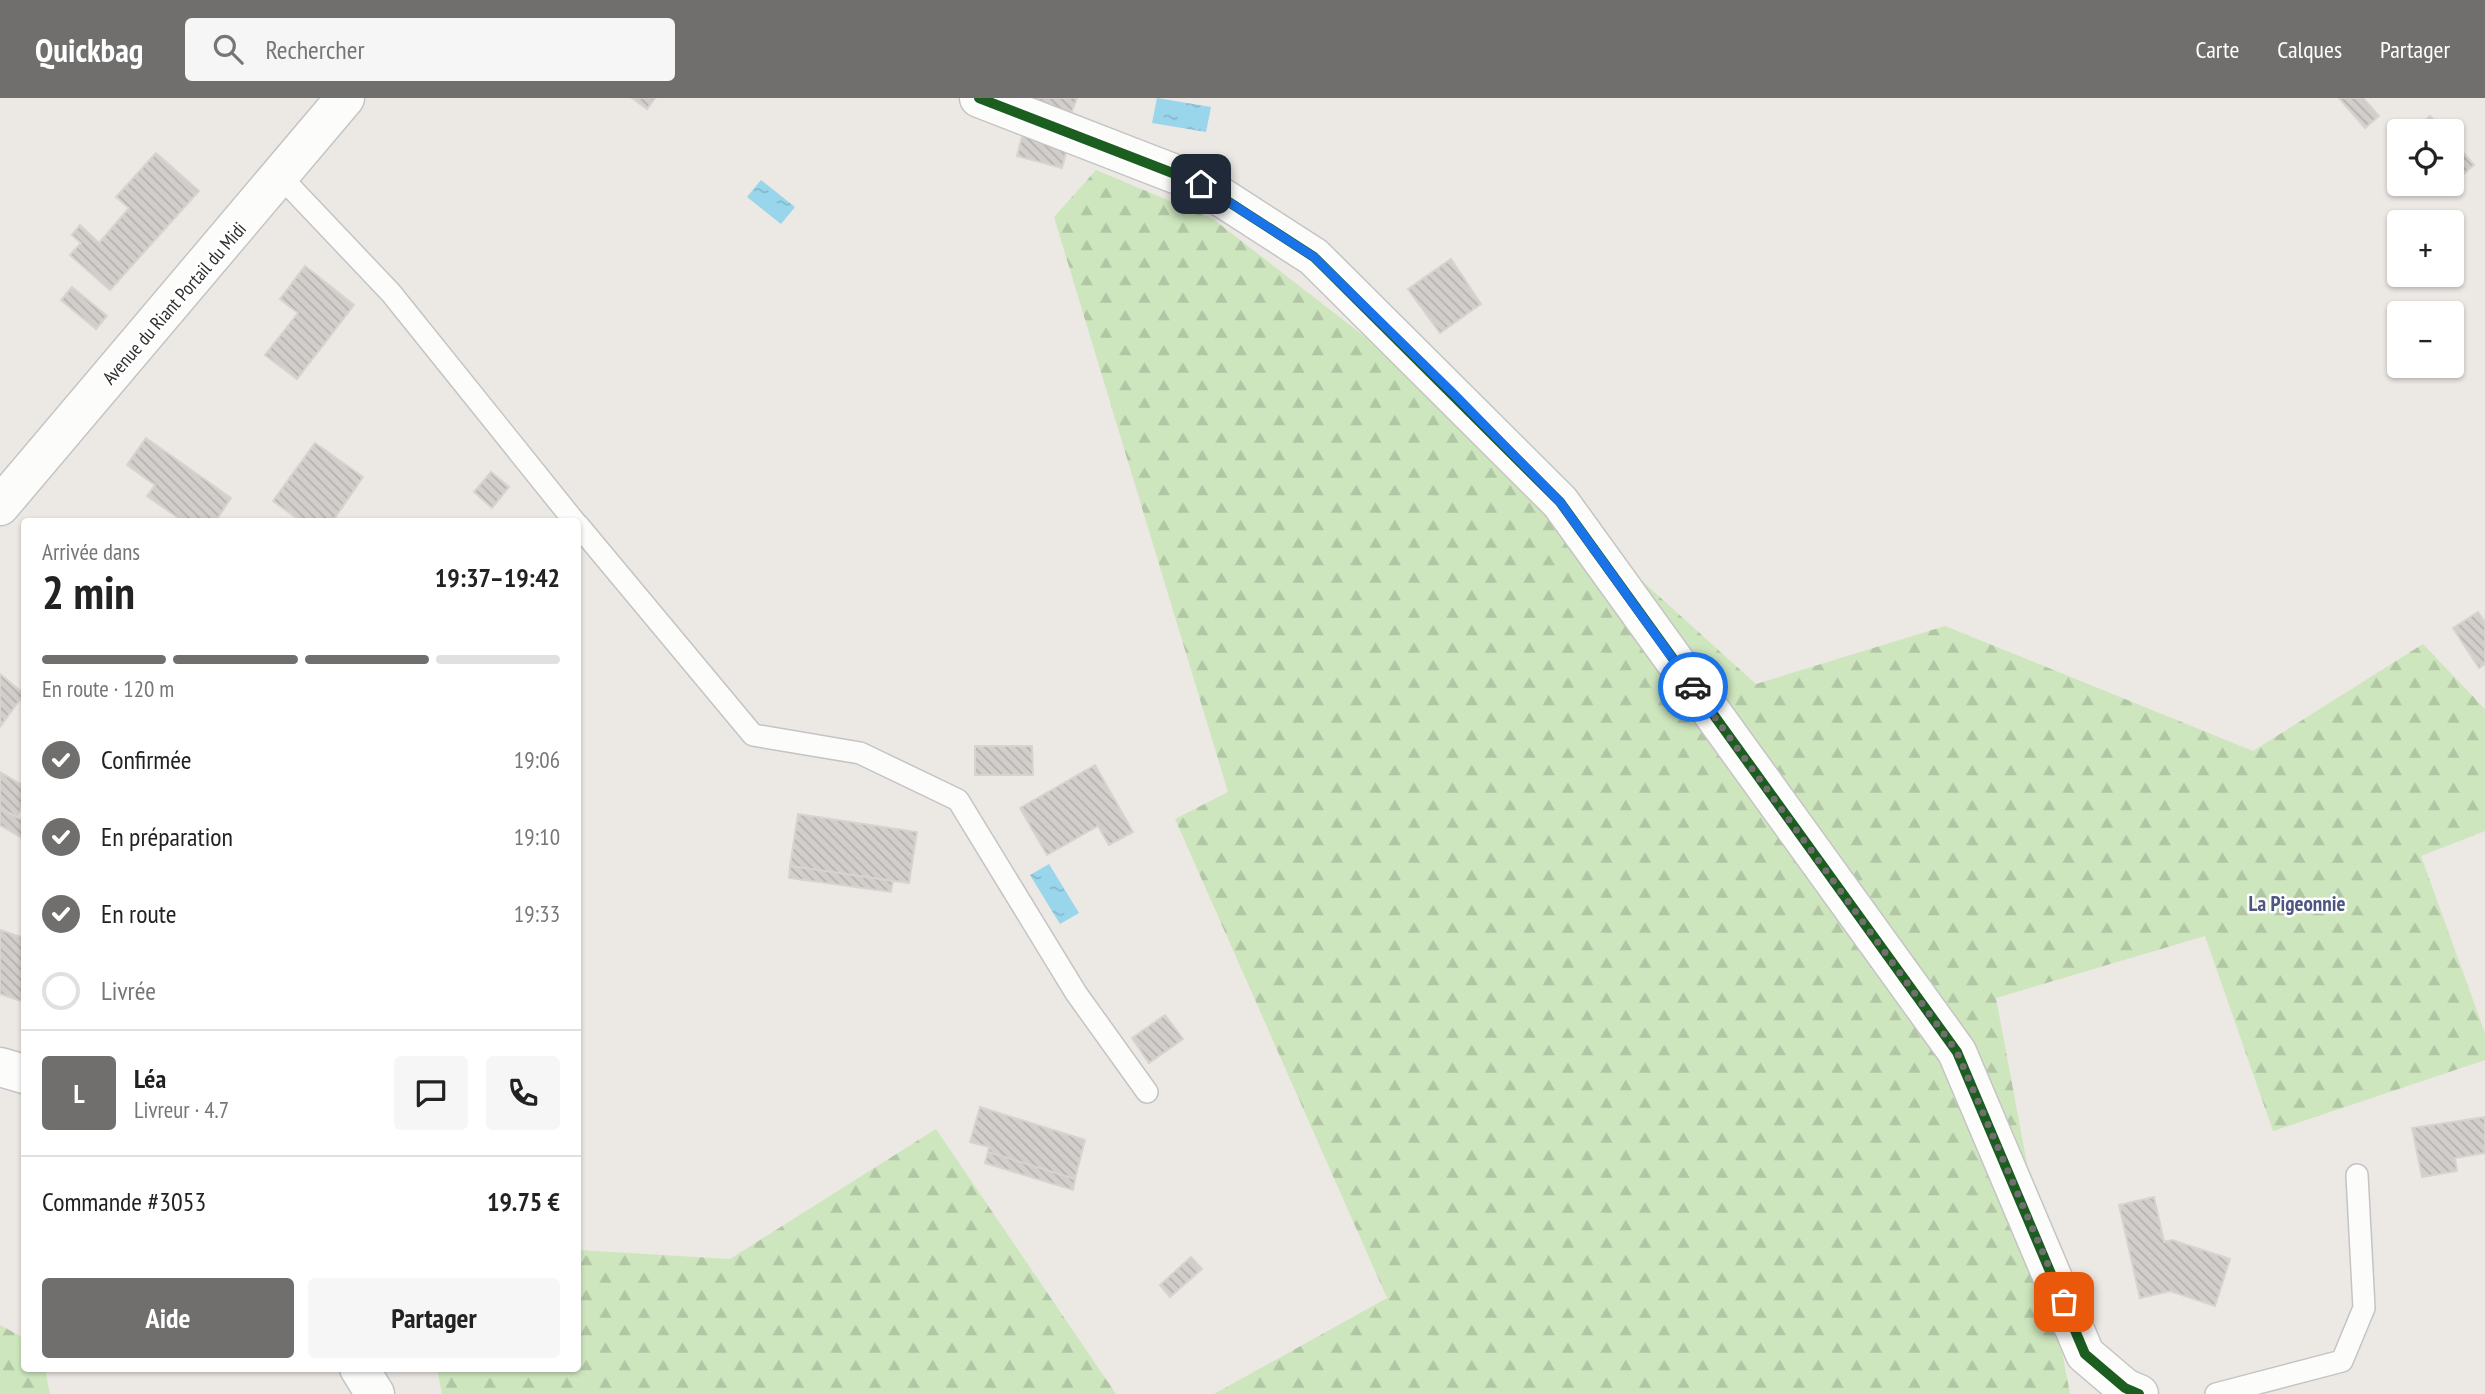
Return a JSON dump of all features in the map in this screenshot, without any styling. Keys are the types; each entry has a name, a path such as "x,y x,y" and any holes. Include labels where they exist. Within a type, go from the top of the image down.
{"street":[{"name":"Avenue du Riant Portail du Midi","path":"0,506 281,177 345,98"},
{"path":"979,98 1201,184 1314,257 1560,502 1957,1052 2085,1354 2125,1388 2139,1394"},
{"path":"0,1067 21,1073"},
{"path":"361,1372 375,1394"}],"lane":[{"path":"281,177 391,293 572,518"},
{"path":"581,529 754,735 860,753 958,800 1076,993 1147,1092"},
{"path":"2216,1394 2342,1361 2364,1308 2357,1175"}],"green space":[{"path":"1096,170 1213,219 1413,374 1756,684 1945,626 2253,751 2423,644 2485,709 2485,831 2421,856 2485,1033 2485,1060 2273,1131 2205,936 1996,998 2070,1394 1214,1394 1387,1298 1175,819 1228,792 1054,217"},
{"path":"936,1129 1116,1394 442,1394 438,1372 581,1372 581,1250 730,1259"},
{"path":"0,1325 21,1336 21,1372 46,1372 50,1394 0,1394"}],"water":[{"path":"1157,98 1211,107 1206,132 1152,123"},
{"path":"761,180 795,207 781,224 747,197"},
{"path":"1049,864 1079,913 1060,924 1030,875"}],"building":[{"path":"632,98 655,98 647,109"},
{"path":"1037,98 1077,98 1068,122 1033,108"},
{"path":"2339,98 2363,98 2379,116 2365,128"},
{"path":"1023,133 1068,145 1062,168 1017,156"},
{"path":"156,153 199,191 110,290 70,255 81,243 72,235 80,225 99,243 129,208 116,197"},
{"path":"2464,154 2474,165 2464,174"},
{"path":"1451,259 1481,304 1440,333 1408,289"},
{"path":"305,266 354,305 297,379 265,355 298,313 280,299"},
{"path":"72,287 107,316 96,329 61,300"},
{"path":"146,438 231,498 218,518 178,518 147,496 155,485 127,465"},
{"path":"315,443 363,477 335,518 296,518 273,501"},
{"path":"491,472 509,487 492,508 474,492"},
{"path":"2478,612 2485,622 2485,664 2479,668 2453,628"},
{"path":"0,674 21,692 21,698 0,727"},
{"path":"975,746 1032,746 1033,775 975,775"},
{"path":"1095,765 1133,832 1109,845 1098,826 1047,855 1020,808"},
{"path":"0,772 21,784 21,809 17,817 0,808"},
{"path":"0,808 21,819 21,837 0,825"},
{"path":"798,814 917,832 909,883 790,866"},
{"path":"790,866 893,881 891,892 789,878"},
{"path":"0,930 21,937 21,1001 0,994"},
{"path":"1165,1015 1183,1039 1149,1063 1132,1038"},
{"path":"980,1107 1085,1140 1075,1179 988,1152 989,1147 970,1142"},
{"path":"2485,1117 2485,1153 2455,1158 2457,1171 2422,1177 2412,1128"},
{"path":"988,1152 1075,1179 1073,1190 985,1163"},
{"path":"2154,1197 2164,1242 2172,1240 2230,1259 2215,1306 2170,1291 2140,1298 2119,1205"},
{"path":"1191,1257 1202,1269 1170,1297 1160,1285"}],"cycle path":[{"path":"979,98 1201,184 1314,257 1560,502 1957,1052 2085,1354 2125,1388 2139,1394"}],"way so far":[{"path":"1693,687 1957,1052 2064,1302"}],"district":[{"name":"La Pigeonnie","path":"2297,904"}],"route":[{"path":"1201,184 1314,257 1560,502 1693,687"}]}
